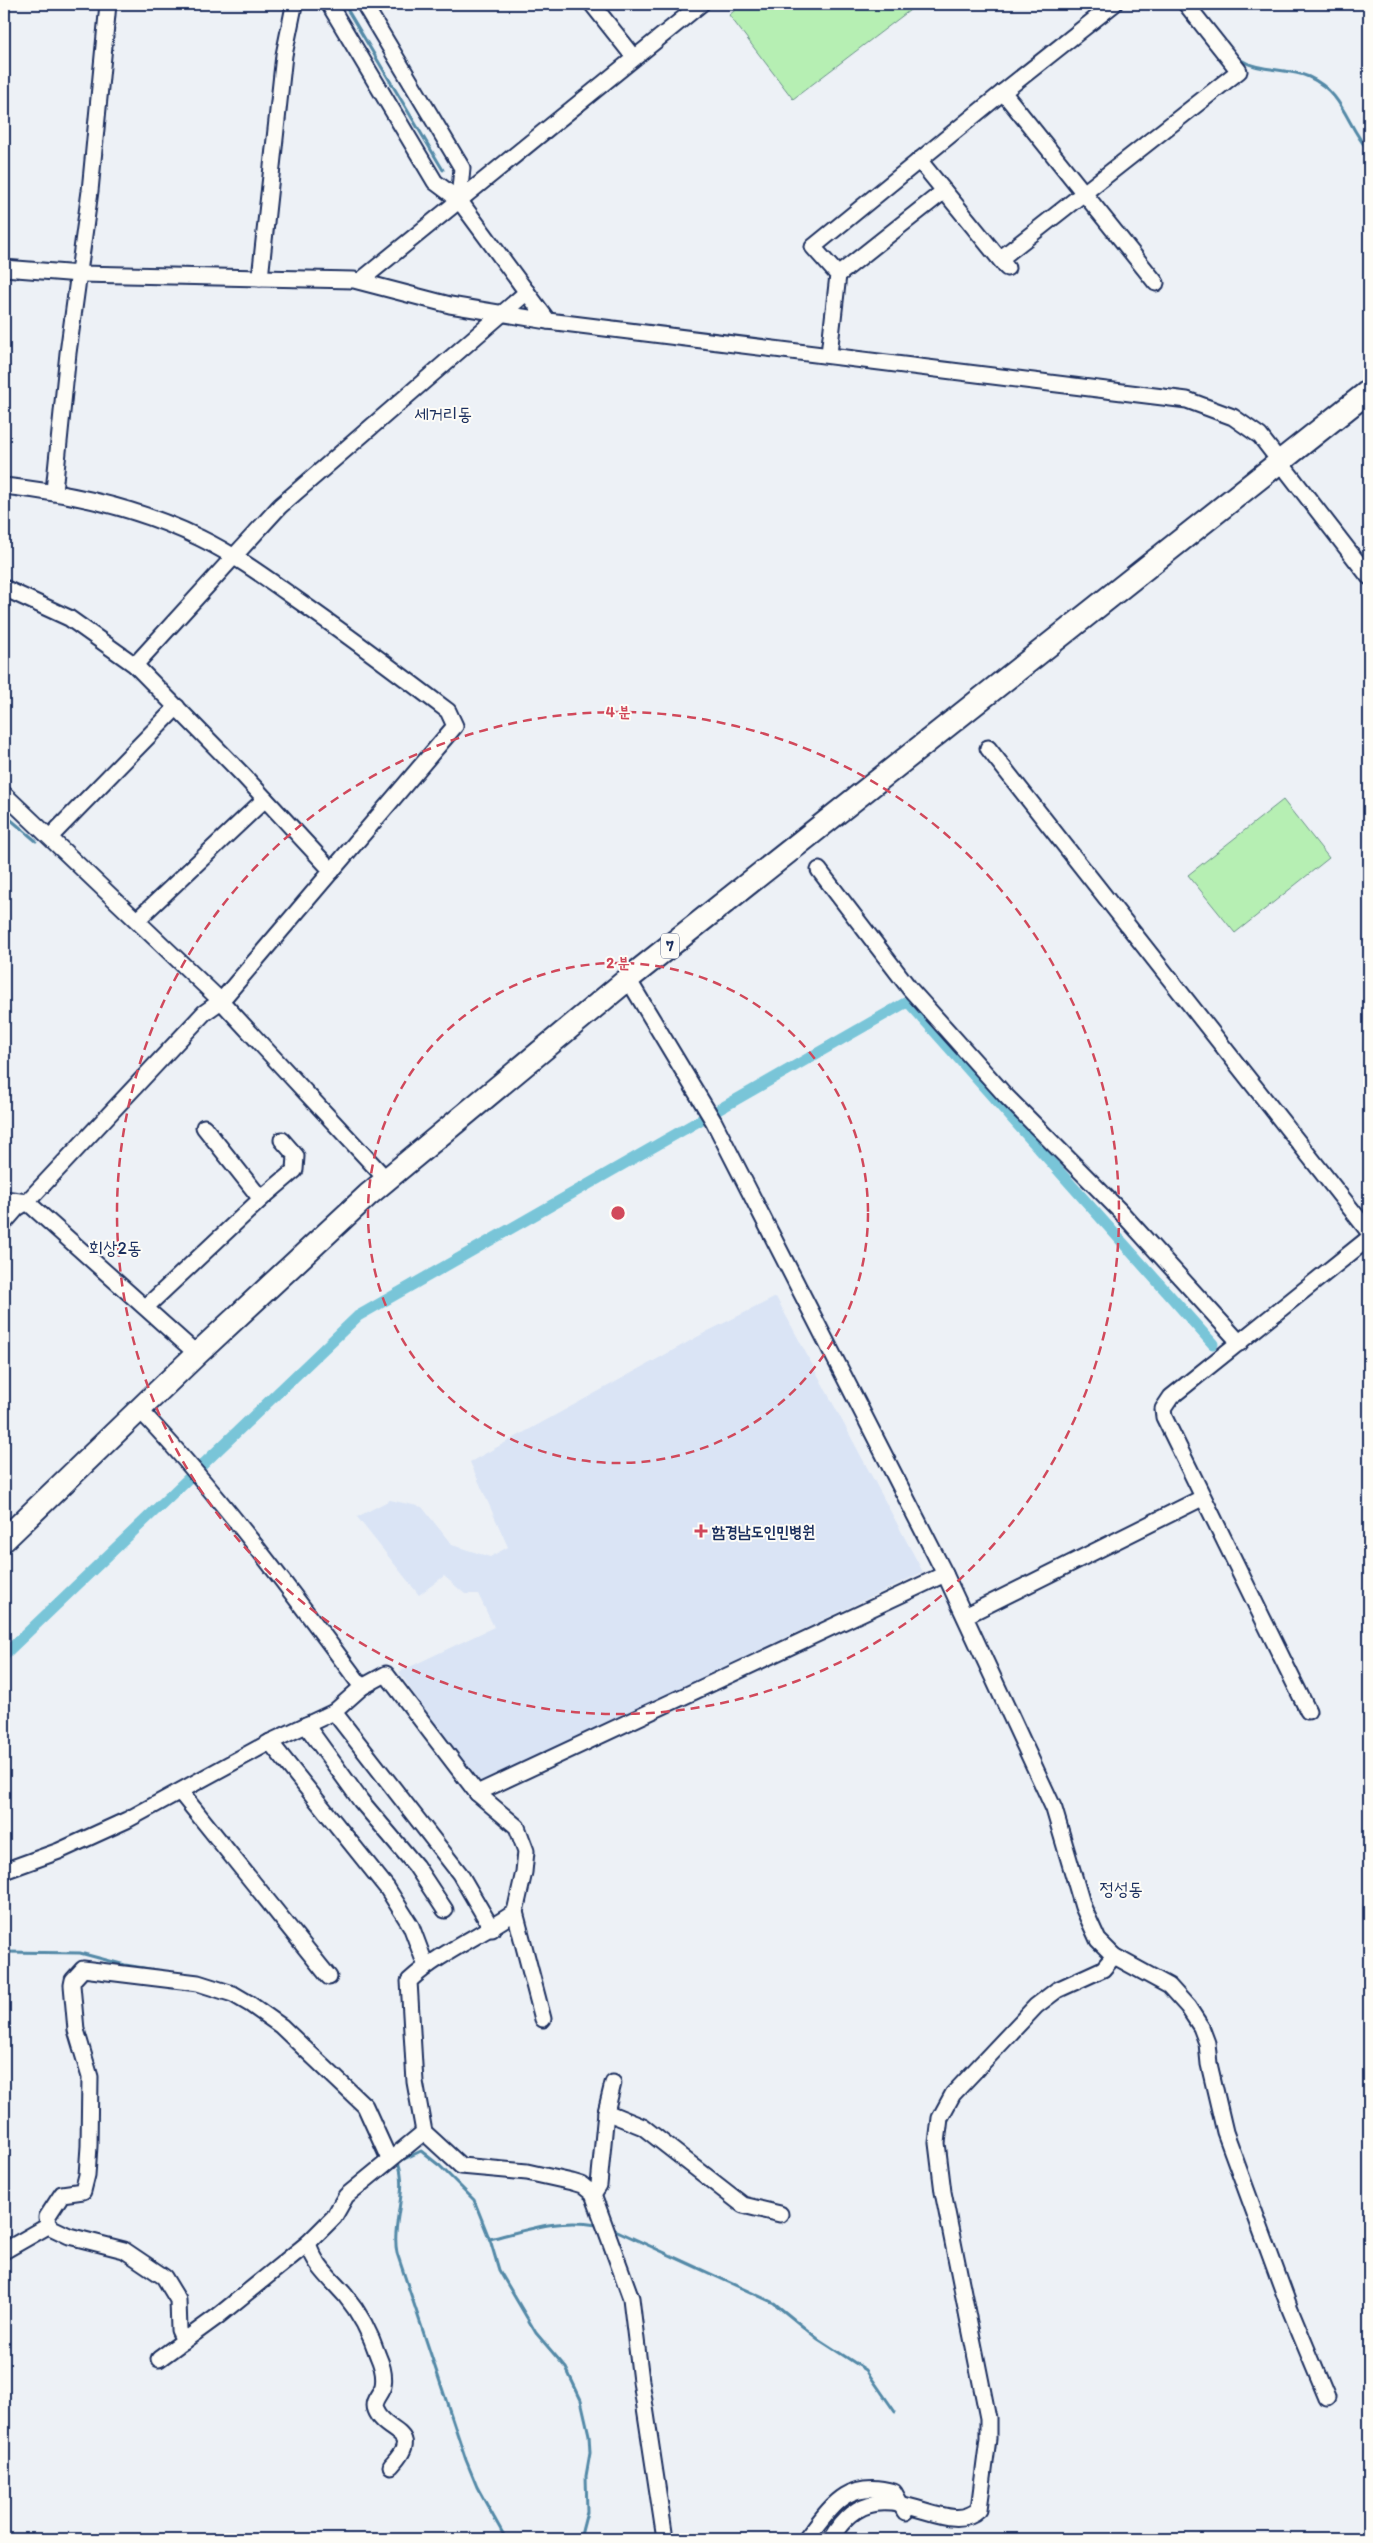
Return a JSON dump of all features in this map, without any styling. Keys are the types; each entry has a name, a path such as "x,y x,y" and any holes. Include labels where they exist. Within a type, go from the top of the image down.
{"highway":[{"name":"7","path":"4,1540 197,1354 387,1180 628,979 1369,391"}],"street":[{"path":"54,491 68,353 80,274 108,4"},
{"path":"260,278 284,55 294,6 292,4"},
{"path":"329,4 434,182 459,200 548,321"},
{"path":"364,4 462,168 459,200"},
{"path":"592,4 634,57"},
{"path":"360,281 701,4"},
{"path":"838,275 814,247 919,160 1114,4"},
{"path":"919,160 1004,263 1085,194 1240,71 1186,4"},
{"path":"1003,92 1156,283"},
{"path":"829,354 838,275 944,191"},
{"path":"4,268 80,274 360,281 431,301 548,321 829,354 1187,400 1220,411 1243,422 1260,436 1369,578"},
{"path":"135,664 280,506 504,314 527,292"},
{"path":"4,486 54,491 168,523 235,556 363,646 448,711 455,721 452,731 221,1001 204,1013 27,1202 17,1208 4,1223"},
{"path":"4,588 69,618 135,664 332,871"},
{"path":"50,837 177,707"},
{"path":"988,748 1369,1232"},
{"path":"4,794 221,1001 387,1180"},
{"path":"137,920 264,799"},
{"path":"819,870 910,989 1005,1096 1113,1204 1240,1343"},
{"path":"628,979 714,1122 945,1574 1054,1809 1082,1907 1098,1940 1114,1956 1169,1986 1188,2007 1200,2027 1207,2043 1209,2064 1225,2132 1290,2309 1327,2398"},
{"path":"204,1127 261,1199"},
{"path":"146,1307 261,1199 295,1170 296,1156 282,1140"},
{"path":"4,1199 27,1202 197,1354"},
{"path":"1308,1711 1202,1498 1164,1417 1163,1409 1171,1397 1369,1238"},
{"path":"139,1409 186,1459 267,1558 362,1687"},
{"path":"965,1616 1202,1498"},
{"path":"477,1793 945,1574"},
{"path":"4,1871 59,1852 181,1793 270,1742 334,1712 362,1687 386,1674 477,1793 517,1827 526,1851 524,1872 515,1912 542,2019"},
{"path":"334,1712 460,1874 492,1929"},
{"path":"306,1725 361,1801 416,1866 445,1910"},
{"path":"270,1742 387,1888 411,1926 426,1966"},
{"path":"181,1793 329,1977"},
{"path":"515,1912 492,1929 426,1966 409,1981 415,2082 424,2132 462,2166 527,2172 577,2184 593,2194 631,2298 641,2381 665,2539"},
{"path":"831,2539 842,2524 858,2512 885,2508 905,2512 929,2525 947,2528 968,2522 975,2517 981,2498 988,2439 988,2418 943,2192 937,2143 940,2118 953,2094 1036,2006 1057,1990 1103,1969 1114,1956"},
{"path":"48,2226 47,2217 62,2194 83,2191 87,2175 91,2121 90,2077 76,2030 72,1985 73,1980 83,1969 198,1983 233,1994 250,2004 281,2026 365,2106 389,2159"},
{"path":"593,2194 599,2185 606,2112 613,2083"},
{"path":"606,2112 643,2126 743,2205 780,2214"},
{"path":"159,2360 308,2243 334,2217 346,2196 424,2132"},
{"path":"4,2251 48,2226"},
{"path":"48,2226 69,2236 124,2250 164,2277 178,2300 179,2330 184,2341"},
{"path":"308,2243 317,2266 354,2308 378,2355 384,2382 374,2403 375,2410 379,2417 400,2433 404,2442 402,2452 391,2466"},
{"path":"806,2539 838,2499 864,2487 894,2492 905,2512"}],"shaded area":[{"name":"함경남도인민병원","path":"776,1297 923,1572 475,1786 399,1672 494,1627 478,1594 465,1594 444,1576 419,1595 357,1517 390,1500 422,1507 452,1545 490,1557 508,1547 470,1462 708,1331"}],"green space":[{"path":"743,4 918,4 793,99 729,15"},
{"path":"1283,800 1329,858 1235,933 1188,875"}],"waterway":[{"path":"344,4 443,170"},
{"path":"1238,58 1254,66 1300,74 1321,84 1344,110 1361,141 1369,151"},
{"path":"4,814 36,841"},
{"path":"4,1655 358,1316 905,1003 910,1004 1213,1344"},
{"path":"4,1952 80,1953 125,1965 175,1973"},
{"path":"373,2107 383,2128"},
{"path":"506,2539 477,2487 466,2460 397,2253 396,2230 402,2184 398,2162 421,2151 440,2166 474,2200 491,2243 499,2270 536,2333 566,2368 581,2400 589,2435 590,2453 586,2476 587,2512 580,2539"},
{"path":"490,2239 556,2224 583,2223 597,2225"},
{"path":"613,2229 774,2303 818,2339 866,2370 895,2412"}],"place":[{"name":"함경남도인민병원","path":"701,1531"}],"district":[{"name":"세거리동","path":"443,414"},
{"name":"회상2동","path":"115,1248"},
{"name":"정성동","path":"1121,1889"}]}
